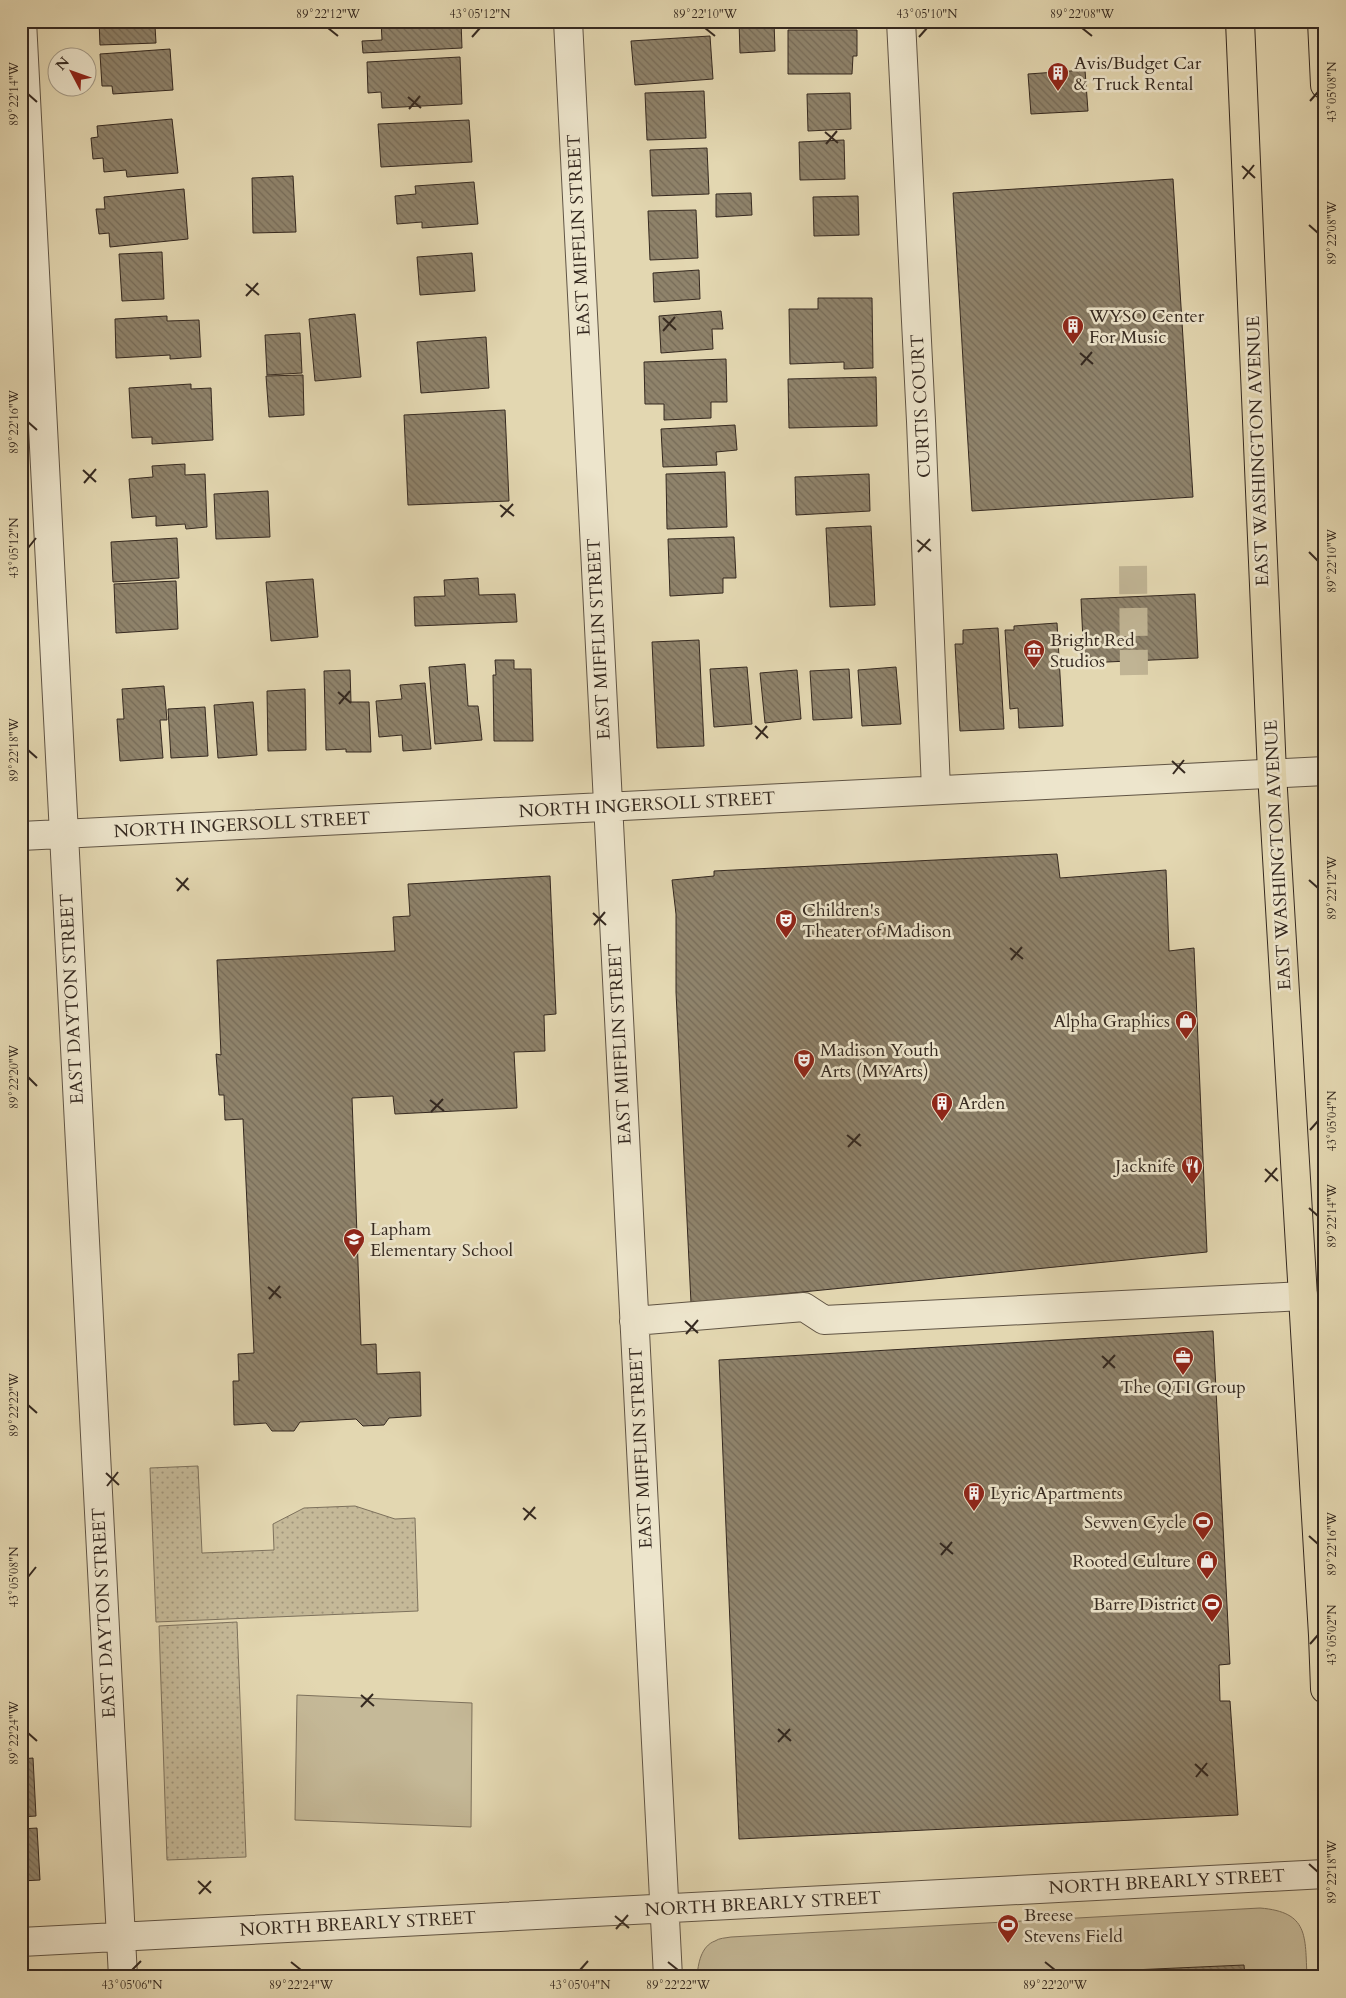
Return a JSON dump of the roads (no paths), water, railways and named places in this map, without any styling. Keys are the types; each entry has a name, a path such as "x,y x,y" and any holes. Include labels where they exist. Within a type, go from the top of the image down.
{"main road":[{"name":"EAST WASHINGTON AVENUE","path":"1240,21 1272,773 1324,1638 1325,1689"},
{"path":"1322,21 1325,85"}],"street":[{"name":"EAST DAYTON STREET","path":"22,21 123,1977"},
{"name":"EAST MIFFLIN STREET","path":"568,21 668,1977"},
{"name":"CURTIS COURT","path":"901,21 921,411 936,790"},
{"name":"NORTH INGERSOLL STREET","path":"21,836 1325,771"},
{"path":"634,1321 804,1307 824,1320 1303,1296"},
{"name":"NORTH BREARLY STREET","path":"21,1942 1325,1874"}],"tunnel":[{"path":"1133,566 1134,675"}],"place":[{"name":"Avis/Budget Car & Truck Rental","path":"1058,92"},
{"name":"WYSO Center For Music","path":"1073,345"},
{"name":"Bright Red Studios","path":"1034,669"},
{"name":"Children's Theater of Madison","path":"786,939"},
{"name":"Alpha Graphics","path":"1186,1040"},
{"name":"Madison Youth Arts (MYArts)","path":"804,1079"},
{"name":"Arden","path":"942,1122"},
{"name":"Jacknife","path":"1192,1185"},
{"name":"Lapham Elementary School","path":"354,1258"},
{"name":"The QTI Group","path":"1183,1376"},
{"name":"Lyric Apartments","path":"974,1512"},
{"name":"Sevven Cycle","path":"1203,1541"},
{"name":"Rooted Culture","path":"1207,1580"},
{"name":"Barre District","path":"1212,1623"},
{"name":"Breese Stevens Field","path":"1008,1944"}]}
